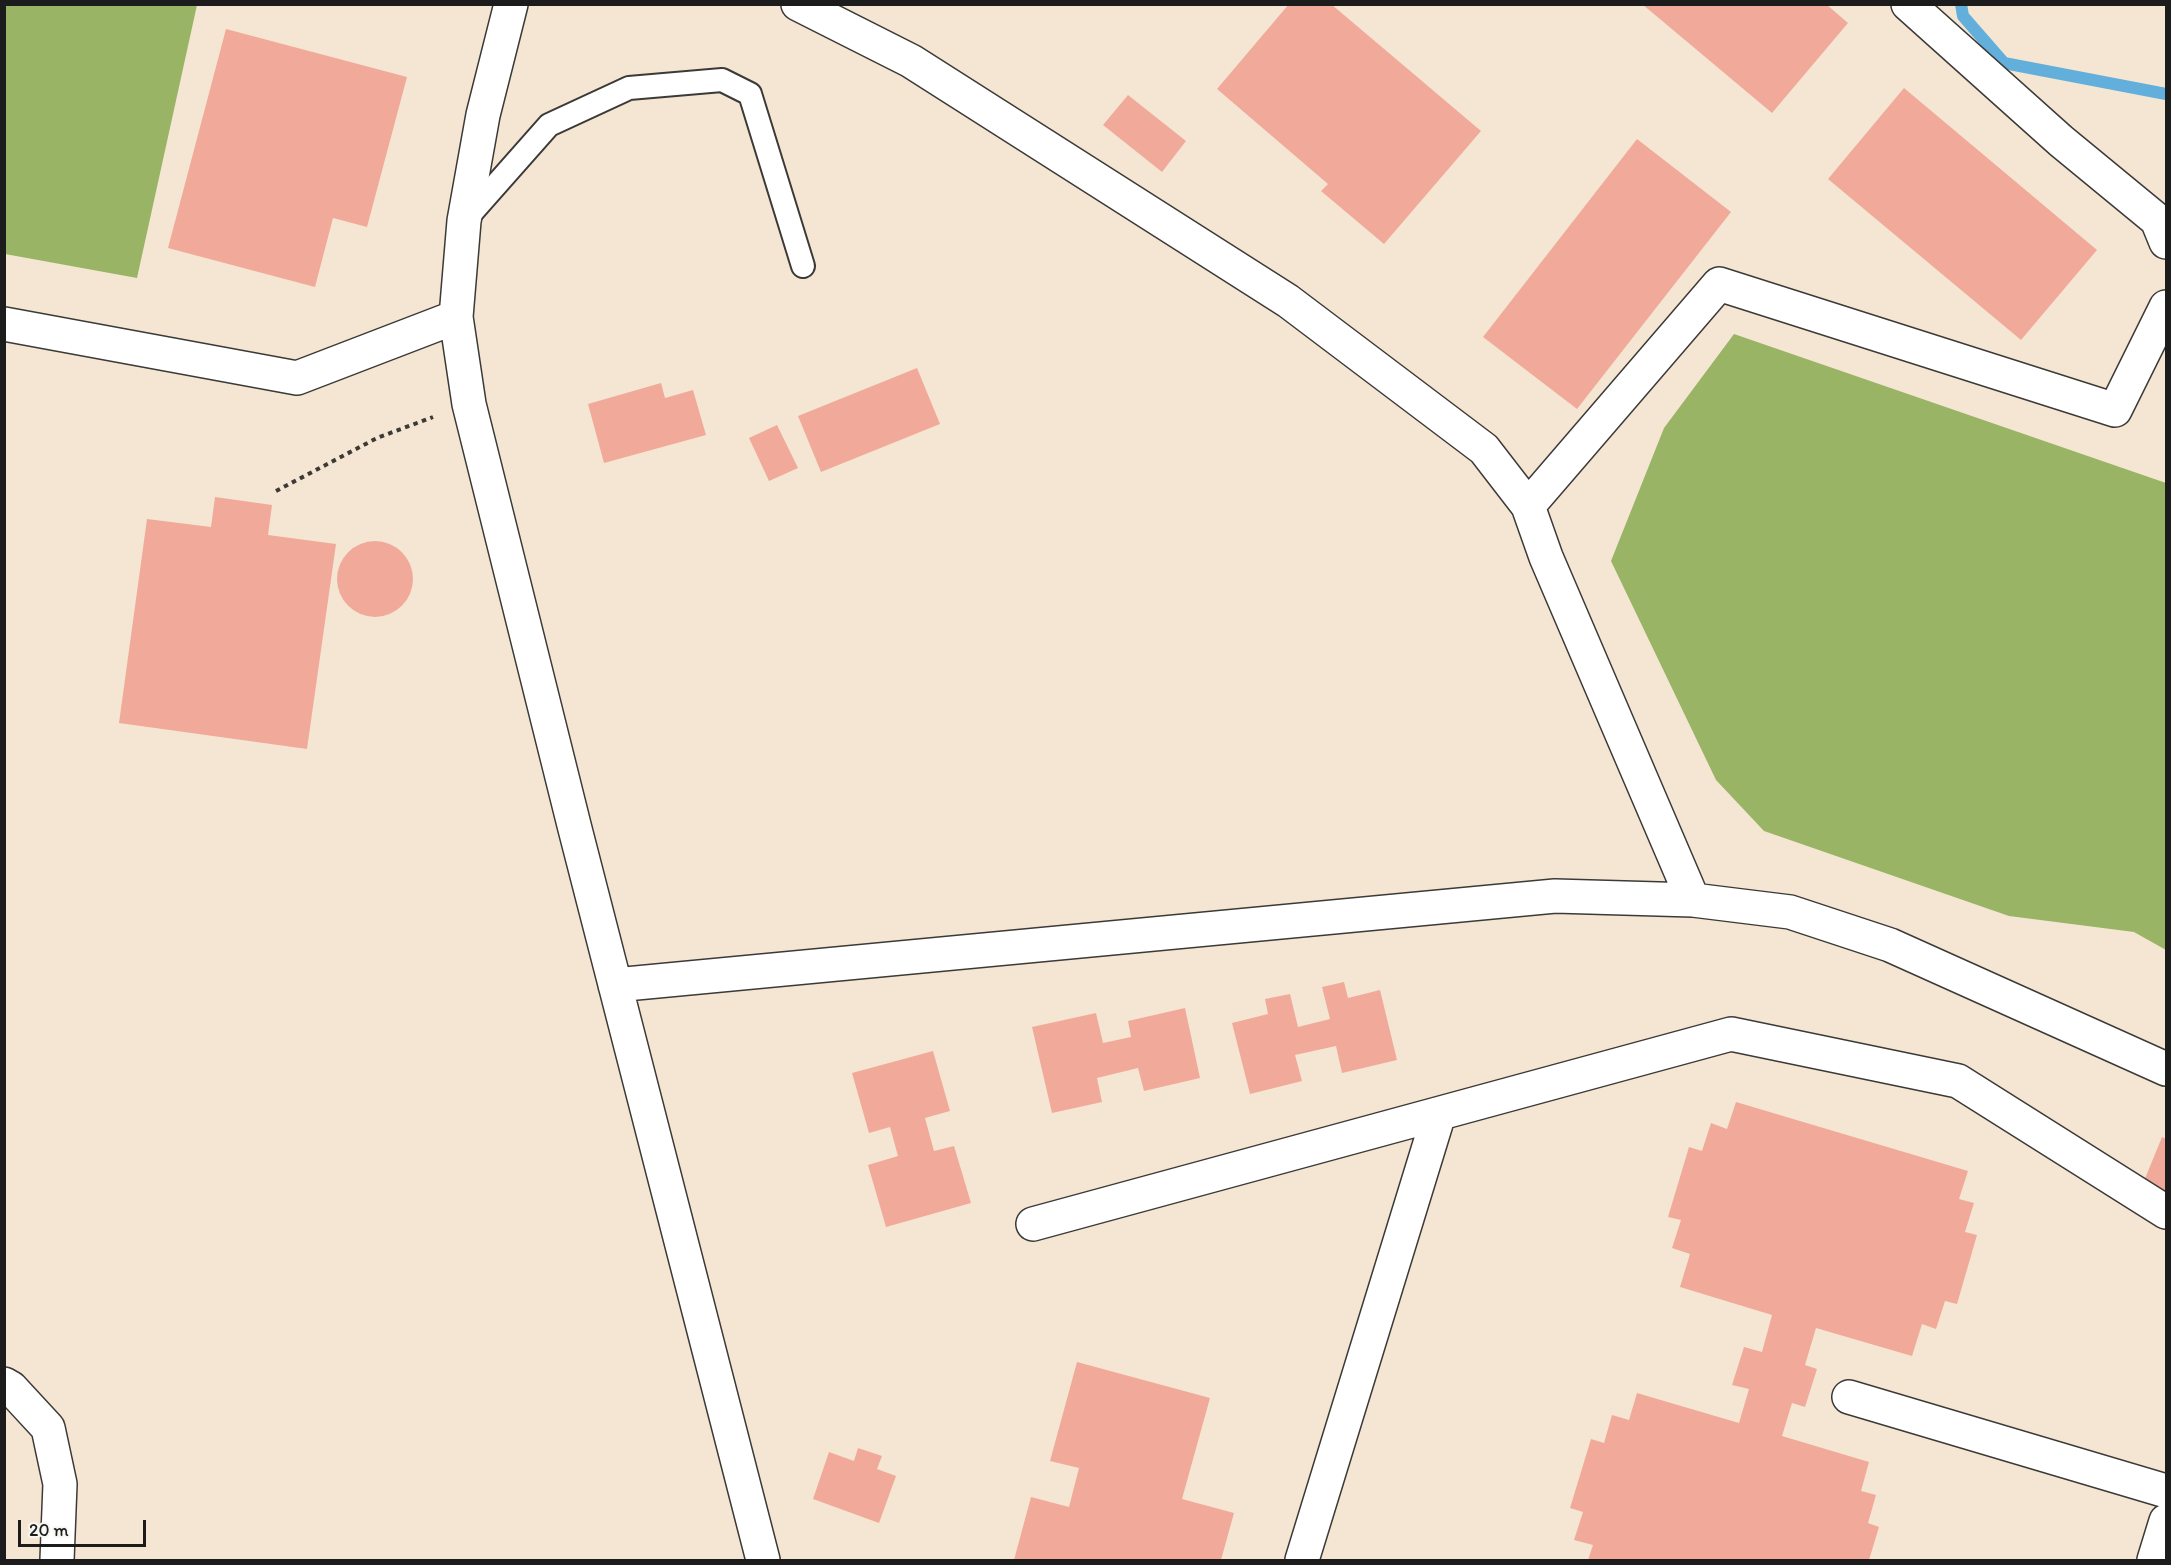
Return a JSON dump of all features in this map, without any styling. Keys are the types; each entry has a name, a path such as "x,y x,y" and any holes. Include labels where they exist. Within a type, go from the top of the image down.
{"street":[{"path":"511,4 483,115 464,221 456,317 469,404 763,1560"},
{"path":"798,4 911,61 1288,301 1485,449 1527,506 1546,557 1693,900"},
{"path":"1908,4 2061,141 2157,220 2166,242"},
{"path":"1527,506 1719,284 2115,410 2166,307"},
{"path":"4,324 297,378 456,317"},
{"path":"615,985 1555,896 1693,900 1790,912 1890,945 2166,1069"},
{"path":"1033,1224 1731,1034 1958,1081 2166,1212"},
{"path":"1302,1560 1439,1114"},
{"path":"4,1384 11,1388 48,1428 60,1484 57,1560"},
{"path":"1849,1397 2166,1491"},
{"path":"2154,1560 2166,1521"}],"lane":[{"path":"464,221 549,125 629,88 722,80 750,94 803,266"}],"path":[{"path":"276,491 376,438 469,404"}],"green space":[{"path":"4,5 197,5 137,278 5,254"},
{"path":"1734,334 2166,483 2166,950 2134,932 2009,916 1764,831 1716,780 1611,561 1664,428"}],"building":[{"path":"1289,4 1331,4 1481,131 1384,244 1321,191 1328,184 1217,89"},
{"path":"1642,4 1826,4 1848,23 1772,113"},
{"path":"226,29 407,77 367,227 333,218 315,287 168,248"},
{"path":"1904,88 2097,250 2021,340 1828,179"},
{"path":"1128,95 1186,141 1162,172 1103,125"},
{"path":"1637,139 1731,212 1577,409 1483,337"},
{"path":"917,368 940,424 821,472 798,416"},
{"path":"661,383 665,398 693,390 706,435 604,463 588,404"},
{"path":"777,425 798,468 769,481 749,438"},
{"path":"215,497 272,505 268,535 336,544 307,749 119,723 147,519 211,527"},
{"path":"375,541 389,544 402,552 410,565 413,579 410,593 402,606 389,614 375,617 361,614 348,606 340,593 337,579 340,565 348,552 361,544"},
{"path":"1344,982 1348,998 1380,990 1397,1060 1342,1073 1336,1046 1295,1055 1302,1081 1250,1094 1232,1023 1268,1014 1265,999 1290,994 1298,1027 1330,1019 1322,987"},
{"path":"1185,1008 1200,1078 1144,1091 1138,1068 1097,1078 1102,1102 1052,1113 1032,1027 1096,1013 1103,1043 1131,1037 1128,1021"},
{"path":"933,1051 950,1111 925,1118 934,1151 954,1146 971,1203 886,1227 868,1165 898,1156 890,1127 869,1133 852,1073"},
{"path":"1736,1102 1968,1171 1959,1199 1974,1203 1965,1232 1977,1235 1957,1304 1945,1301 1936,1329 1922,1324 1912,1356 1816,1328 1805,1365 1817,1369 1805,1407 1792,1403 1782,1436 1869,1462 1861,1491 1876,1495 1868,1523 1879,1527 1869,1560 1588,1560 1593,1545 1574,1540 1583,1512 1570,1508 1591,1439 1604,1443 1612,1415 1629,1420 1637,1393 1739,1423 1749,1389 1732,1385 1744,1347 1762,1352 1772,1315 1680,1287 1690,1254 1672,1248 1681,1220 1668,1217 1689,1147 1702,1151 1711,1123 1727,1129"},
{"path":"2162,1137 2166,1139 2166,1191 2144,1181"},
{"path":"1077,1362 1210,1398 1182,1499 1234,1513 1221,1560 1014,1560 1031,1497 1069,1507 1079,1468 1050,1461"},
{"path":"858,1448 882,1456 877,1469 896,1476 879,1523 813,1499 829,1452 854,1461"}],"waterway":[{"path":"1961,4 1963,16 2004,63 2166,94"}]}
